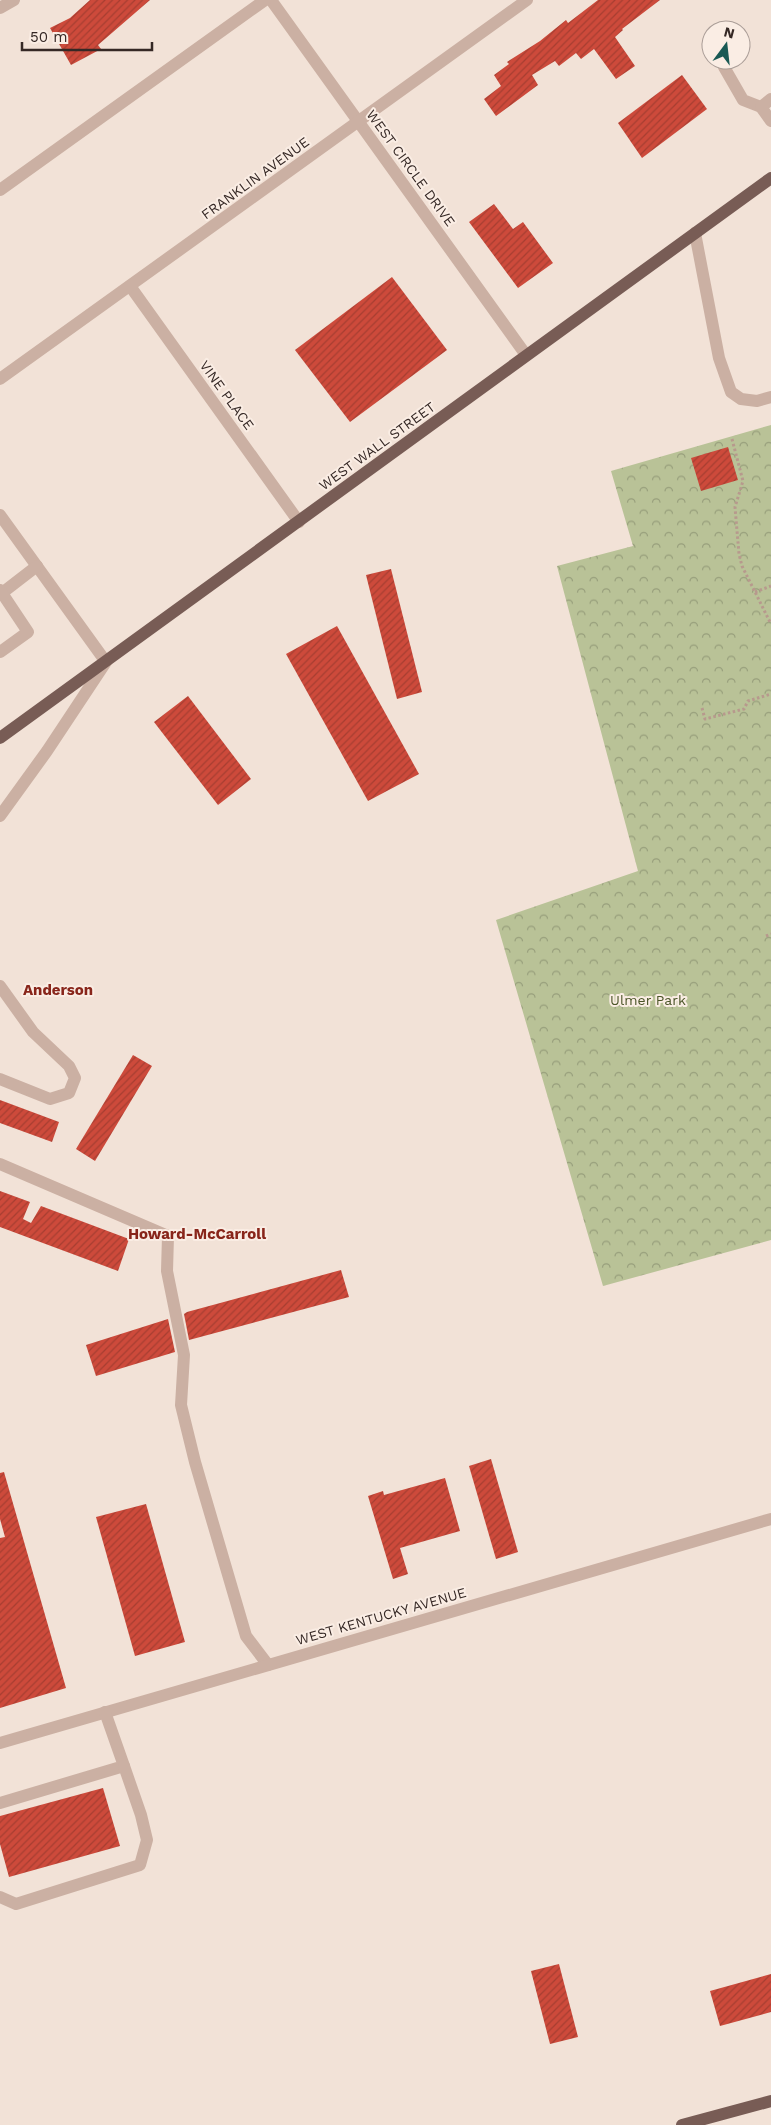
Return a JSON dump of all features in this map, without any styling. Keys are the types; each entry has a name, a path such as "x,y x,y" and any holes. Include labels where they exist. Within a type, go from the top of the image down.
{"main road":[{"name":"WEST WALL STREET","path":"0,738 771,178"},
{"path":"682,2125 771,2101"}],"street":[{"path":"0,8 14,0"},
{"path":"0,190 265,0"},
{"name":"WEST CIRCLE DRIVE","path":"272,0 526,355"},
{"name":"FRANKLIN AVENUE","path":"0,379 527,0"},
{"path":"726,70 743,100 766,103 771,122"},
{"path":"695,233 719,358 731,392 741,399 757,400 771,398"},
{"name":"VINE PLACE","path":"130,286 299,522"},
{"path":"0,515 106,662 47,751 0,816"},
{"path":"0,652 28,632 1,593 36,566"},
{"path":"0,1079 50,1098 69,1093 75,1078 69,1066 34,1032 2,993"},
{"path":"0,1164 168,1236 167,1271 184,1355 181,1405 195,1462 246,1636 268,1665"},
{"name":"WEST KENTUCKY AVENUE","path":"0,1743 771,1519"},
{"path":"0,1897 16,1904 140,1865 147,1840 141,1814 105,1712"},
{"path":"0,1803 124,1766"}],"path":[{"path":"732,439 743,482 735,506 739,554 742,566 771,624"},
{"path":"755,592 771,586"},
{"path":"702,708 705,719 744,709 748,701 771,694"},
{"path":"766,936 771,934"}],"green space":[{"name":"Ulmer Park","path":"771,425 771,1240 603,1286 496,920 638,871 557,566 633,546 611,471"}],"building":[{"path":"90,0 150,0 98,45 101,49 71,65 50,28 70,18"},
{"path":"598,0 660,0 622,29 615,37 635,66 616,79 594,49 581,59 576,53 559,66 555,61 532,75 538,85 496,116 484,99 501,86 494,75 509,64 507,62 540,41 566,20 568,23"},
{"path":"682,75 707,109 642,158 618,123"},
{"path":"494,204 513,229 523,222 553,263 518,288 469,222"},
{"path":"392,277 447,350 350,422 295,350"},
{"path":"728,447 738,480 701,491 691,458"},
{"path":"391,569 422,692 397,699 366,575"},
{"path":"337,626 419,774 368,801 286,654"},
{"path":"188,696 251,779 218,805 154,722"},
{"path":"133,1055 152,1066 95,1161 76,1149"},
{"path":"0,1100 59,1122 52,1142 0,1123"},
{"path":"0,1191 30,1202 23,1219 31,1223 41,1206 129,1239 118,1271 0,1227"},
{"path":"341,1270 349,1297 189,1340 184,1314 187,1312"},
{"path":"168,1319 175,1352 96,1376 86,1345"},
{"path":"491,1459 518,1552 496,1559 469,1466"},
{"path":"4,1472 66,1688 0,1708 0,1538 5,1537 0,1519 0,1473"},
{"path":"445,1478 460,1531 400,1548 408,1574 393,1579 368,1496 383,1491 384,1495"},
{"path":"146,1504 185,1642 135,1656 96,1517"},
{"path":"103,1788 120,1846 9,1877 0,1844 0,1816"},
{"path":"559,1964 578,2037 550,2044 531,1971"},
{"path":"771,1974 771,2012 720,2026 710,1991"}],"district":[{"name":"Anderson","path":"58,990"},
{"name":"Howard-McCarroll","path":"197,1234"}]}
